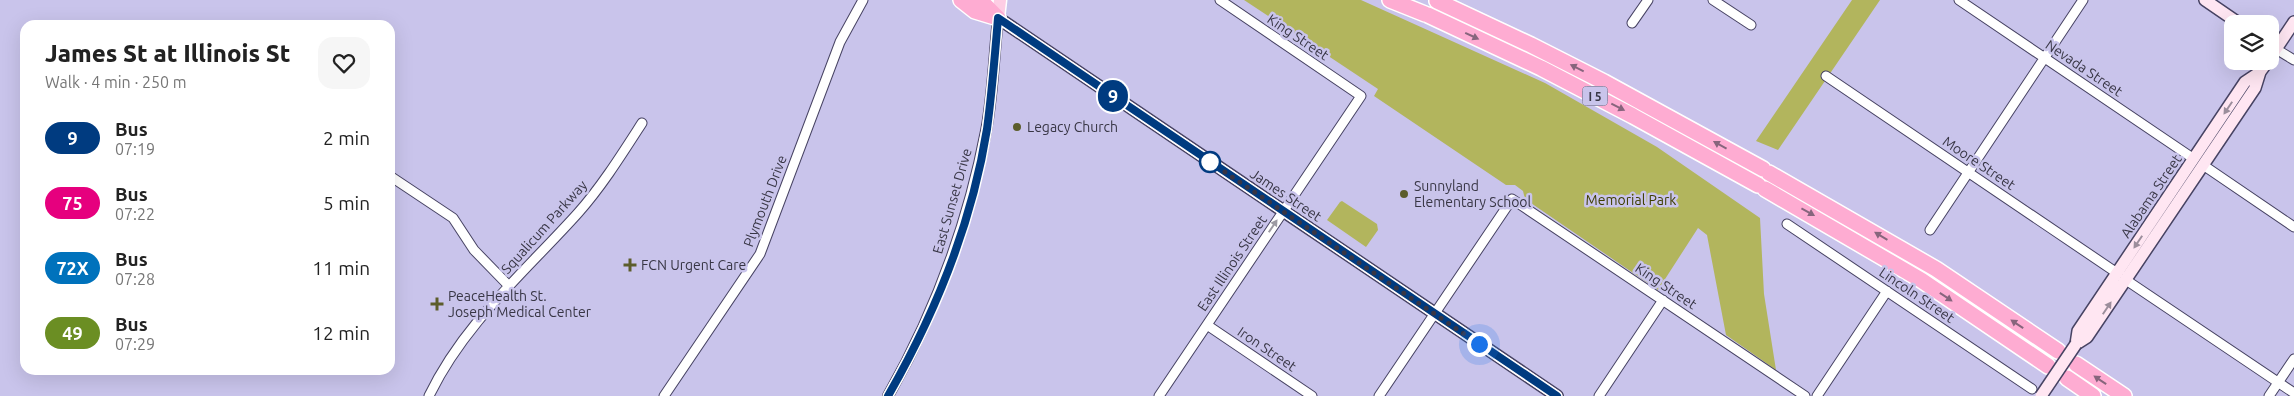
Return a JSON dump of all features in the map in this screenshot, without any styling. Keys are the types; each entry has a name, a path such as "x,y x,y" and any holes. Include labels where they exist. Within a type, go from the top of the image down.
{"highway":[{"path":"961,0 974,11 998,18"},
{"path":"980,0 998,18"},
{"name":"I 5","path":"1390,0 1541,68 1634,116 1762,187 1921,280 2048,366"},
{"name":"I 5","path":"1435,1 1531,44 1766,171 1936,269 2058,351"},
{"path":"2076,364 2124,396"},
{"path":"2067,378 2093,396"}],"main road":[{"name":"East Sunset Drive","path":"998,18 1000,0"},
{"path":"2204,0 2226,15"},
{"name":"James Street","path":"998,18 1557,396"},
{"path":"2279,41 2294,22"},
{"name":"Alabama Street","path":"2037,393 2076,344 2078,331 2122,276 2199,162 2245,82 2261,70"}],"street":[{"name":"Plymouth Drive","path":"664,396 760,254 840,42 863,0"},
{"name":"King Street","path":"1220,0 1361,96"},
{"path":"1632,23 1648,0"},
{"path":"1713,0 1751,25"},
{"name":"Nevada Street","path":"1959,0 2294,226"},
{"path":"1930,230 2084,0"},
{"name":"East Sunset Drive","path":"888,396 919,338 961,233 986,129 998,18"},
{"path":"2279,53 2294,60"},
{"name":"Moore Street","path":"1826,76 2294,393"},
{"name":"East Illinois Street","path":"1159,396 1361,96"},
{"name":"Squalicum Parkway","path":"430,396 458,344 509,286 579,212 608,174 642,123"},
{"path":"395,179 454,218 474,250 509,286"},
{"name":"King Street","path":"1435,314 1512,198 1805,396"},
{"name":"Lincoln Street","path":"1787,224 2037,393"},
{"path":"1817,396 1887,291"},
{"path":"1599,396 1663,300"},
{"path":"1379,396 1435,314"},
{"name":"Iron Street","path":"1207,325 1312,396"},
{"path":"2269,396 2294,359"}],"green space":[{"name":"Memorial Park","path":"1244,0 1361,0 1545,83 1657,147 1760,218 1764,294 1776,370 1726,335 1707,235 1698,228 1658,290 1525,199 1523,191 1515,185 1506,185 1374,96 1378,89"},
{"path":"1852,0 1880,0 1778,150 1756,141"},
{"path":"1342,201 1377,224 1378,230 1366,247 1327,220"}],"bus line":[{"name":"9","path":"888,396 919,338 947,272 968,207 978,171 986,129 998,18 1557,396"}],"place":[{"name":"Legacy Church","path":"1017,127"},
{"name":"Sunnyland Elementary School","path":"1404,194"},
{"name":"FCN Urgent Care","path":"630,265"},
{"name":"PeaceHealth St. Joseph Medical Center","path":"437,304"}],"route":[{"path":"1210,162 1479,344"}]}
